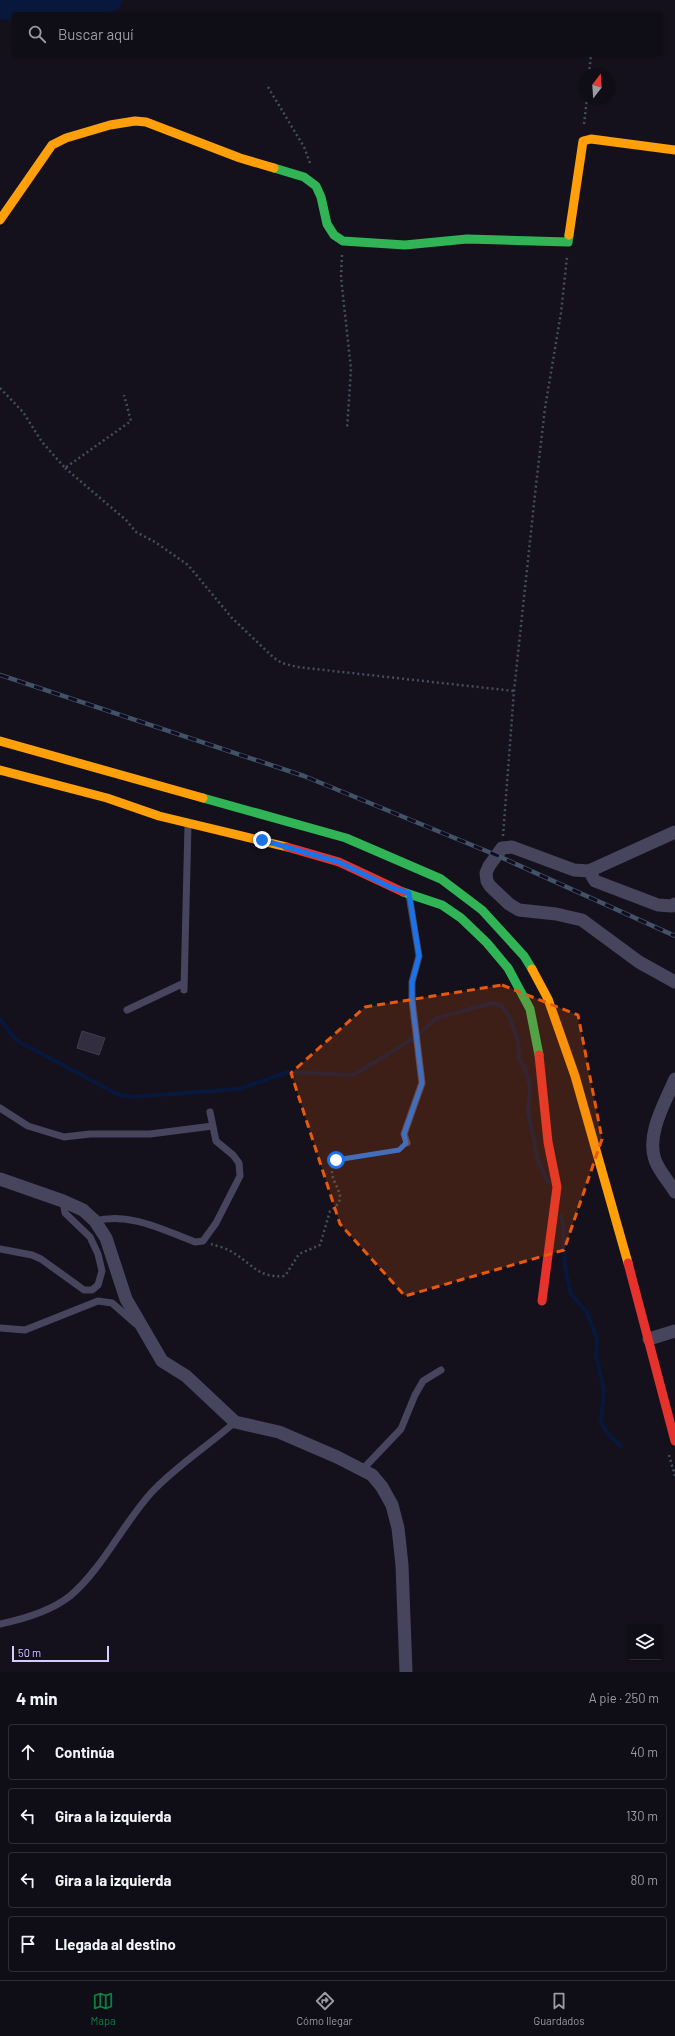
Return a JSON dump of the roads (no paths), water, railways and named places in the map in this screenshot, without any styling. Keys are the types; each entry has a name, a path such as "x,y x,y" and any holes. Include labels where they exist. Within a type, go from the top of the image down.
{"street":[{"path":"0,220 52,145 66,138 110,125 134,121 146,122 240,158 304,177 316,186 321,196 327,224 334,235 343,241 405,245 467,239 568,242 583,141 591,139 675,150"},
{"path":"0,740 346,838 414,865 441,879 482,910 524,956 548,999 575,1076 649,1339 675,1441"},
{"path":"0,770 107,798 158,816 310,853 339,862 390,887 442,905 466,923 508,968 530,1009 540,1059 548,1142 557,1187 542,1300"},
{"path":"675,832 589,871 574,870 512,847 502,848 489,866 486,873 490,886 508,904 518,910 556,914 582,920 639,962 675,982"},
{"path":"589,871 595,881 644,900 658,905 672,906 675,904"},
{"path":"675,1079 655,1130 652,1144 655,1161 675,1192"},
{"path":"0,1180 64,1201 83,1210 95,1221 106,1238 126,1299 162,1361 186,1376 235,1422 279,1432 362,1470 372,1476 382,1487 392,1505 398,1528 402,1565 406,1672"},
{"path":"649,1339 675,1331"},
{"path":"649,1339 675,1419"}],"lane":[{"path":"127,1010 184,987 188,824"},
{"path":"406,1143 404,1134 422,1083 415,1035 412,1000 412,982 419,956 409,893"},
{"path":"0,1108 28,1126 64,1137 90,1134 150,1134 213,1126"},
{"path":"95,1221 104,1218 148,1223 195,1242 203,1241 216,1223 240,1176 239,1163 233,1155 216,1141 210,1112"},
{"path":"0,1249 32,1254 84,1290 92,1290 98,1285 102,1271 98,1254 90,1237 65,1213 64,1201"},
{"path":"0,1328 25,1330 98,1301 112,1303 142,1328"},
{"path":"362,1470 401,1429 415,1395 423,1381 441,1370"},
{"path":"0,1624 18,1620 46,1610 70,1596 91,1573 137,1509 152,1492 169,1475 235,1422"}],"waterway":[{"path":"0,8 63,9 111,0"},
{"path":"0,1019 16,1040 117,1094 130,1097 239,1089 288,1072 352,1075 412,1039 437,1018 492,1003 501,1005 509,1016 518,1041 519,1060 524,1066 530,1086 528,1112 539,1163 548,1182"},
{"path":"561,1216 563,1224 565,1268 571,1294 587,1312 597,1339 596,1356 604,1390 601,1420 606,1432 621,1446"}],"railway":[{"path":"0,675 304,776 496,855 675,936"}]}
